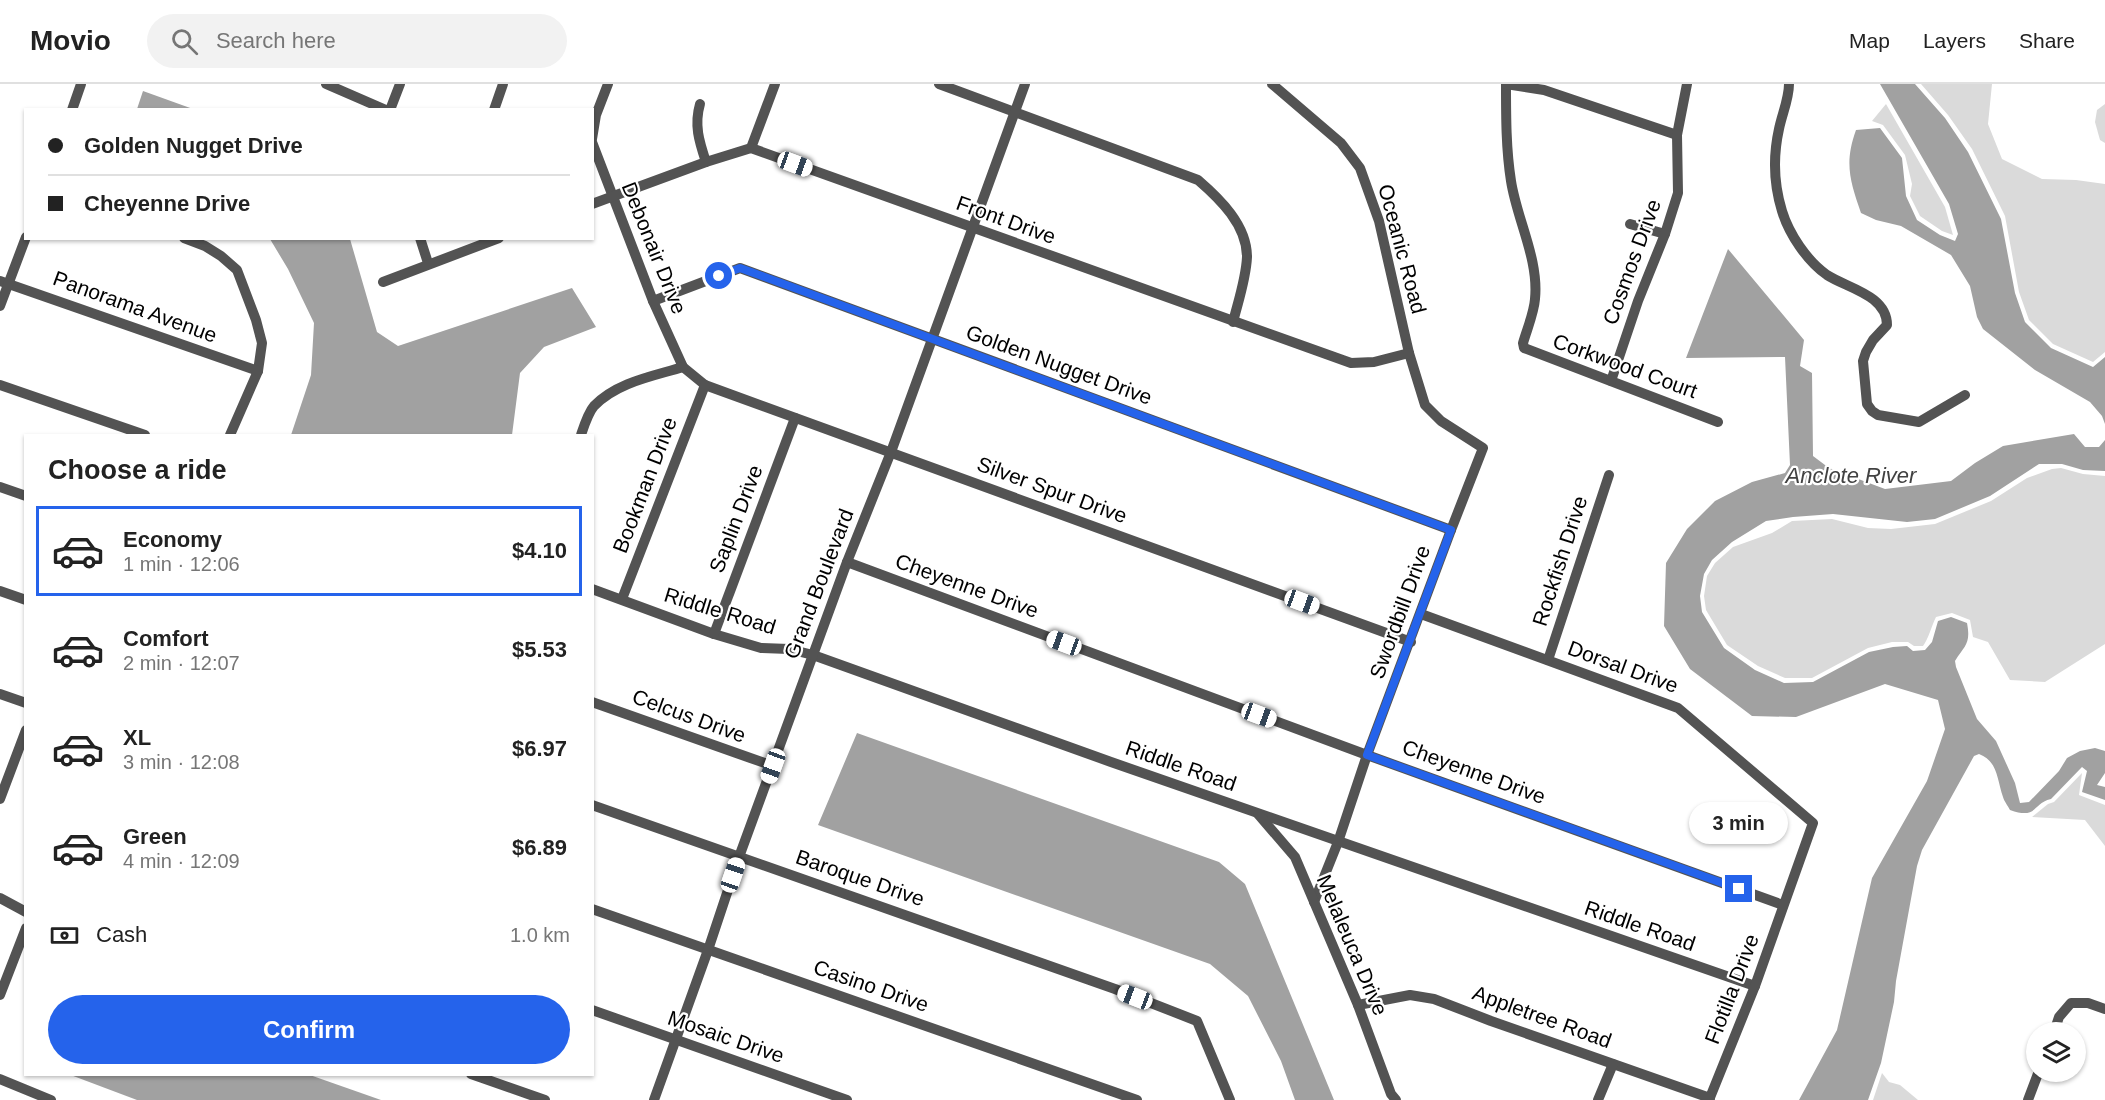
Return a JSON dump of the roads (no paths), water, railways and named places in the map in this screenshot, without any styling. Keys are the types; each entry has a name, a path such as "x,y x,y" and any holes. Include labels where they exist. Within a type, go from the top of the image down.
{"street":[{"path":"73,108 81,84"},
{"path":"326,84 383,108"},
{"path":"389,108 400,84"},
{"path":"495,108 503,84"},
{"name":"Debonair Drive","path":"594,128 596,115 608,84"},
{"path":"594,203 751,148 775,84"},
{"path":"939,84 1198,180 1221,199 1240,230 1247,255 1233,322"},
{"name":"Grand Boulevard","path":"654,1100 813,655 891,452 1025,84"},
{"name":"Oceanic Road","path":"1272,84 1341,143 1360,168 1379,222 1408,353"},
{"path":"1506,84 1544,90 1677,135"},
{"name":"Corkwood Court","path":"1506,84 1505,134 1511,183 1534,270 1536,286 1535,302 1522,343 1528,351 1718,422"},
{"name":"Cosmos Drive","path":"1611,381 1678,193 1677,135 1687,84"},
{"path":"1789,84 1774,156 1776,184 1782,212 1795,238 1809,258 1826,274 1859,290 1880,306 1887,315 1887,325 1873,340 1866,352 1864,372 1867,404 1878,416 1919,422 1965,395"},
{"path":"700,104 697,134 706,162"},
{"name":"Debonair Drive","path":"594,146 653,301 683,367"},
{"name":"Front Drive","path":"751,148 1351,363 1374,363 1408,353"},
{"path":"1630,224 1665,234"},
{"path":"0,306 4,282 25,240"},
{"path":"189,240 221,256 237,270 256,320 262,344 258,371 230,434"},
{"path":"421,240 428,263"},
{"path":"383,282 493,240"},
{"name":"Golden Nugget Drive","path":"653,301 740,268 1451,530"},
{"name":"Panorama Avenue","path":"4,282 258,371"},
{"name":"Swordbill Drive","path":"1314,902 1451,530 1484,448 1441,421 1425,405 1408,353"},
{"path":"581,434 593,407 603,398 624,385 683,367"},
{"name":"Silver Spur Drive","path":"683,367 705,385 1411,642"},
{"path":"0,385 142,434"},
{"name":"Bookman Drive","path":"622,600 705,385"},
{"name":"Saplin Drive","path":"714,634 795,418"},
{"name":"Rockfish Drive","path":"1548,660 1609,475"},
{"path":"0,487 24,495"},
{"name":"Cheyenne Drive","path":"848,562 1367,755 1783,905"},
{"name":"Riddle Road","path":"594,590 714,634 760,648 789,649 813,655 1258,814 1755,986"},
{"path":"0,591 24,599"},
{"name":"Dorsal Drive","path":"1421,614 1678,708 1813,823"},
{"path":"0,694 24,702"},
{"name":"Celcus Drive","path":"594,703 773,766"},
{"path":"0,799 24,735"},
{"name":"Baroque Drive","path":"594,806 1115,989 1197,1021 1230,1100"},
{"name":"Melaleuca Drive","path":"1258,814 1295,857 1358,1005 1391,1094 1396,1100"},
{"name":"Flotilla Drive","path":"1709,1099 1755,986 1813,823"},
{"path":"0,898 24,911"},
{"name":"Casino Drive","path":"594,910 1137,1100"},
{"path":"0,995 24,933"},
{"name":"Appletree Road","path":"1358,1005 1410,995 1434,999 1709,1099"},
{"path":"2058,1022 2071,1003 2088,1003 2105,1009"},
{"name":"Mosaic Drive","path":"594,1011 847,1100"},
{"path":"1598,1100 1613,1064"},
{"path":"477,1076 545,1100"},
{"path":"0,1079 51,1100"},
{"path":"2028,1100 2035,1082"}],"water label":[{"name":"Anclote River","path":"1851,475"}]}
